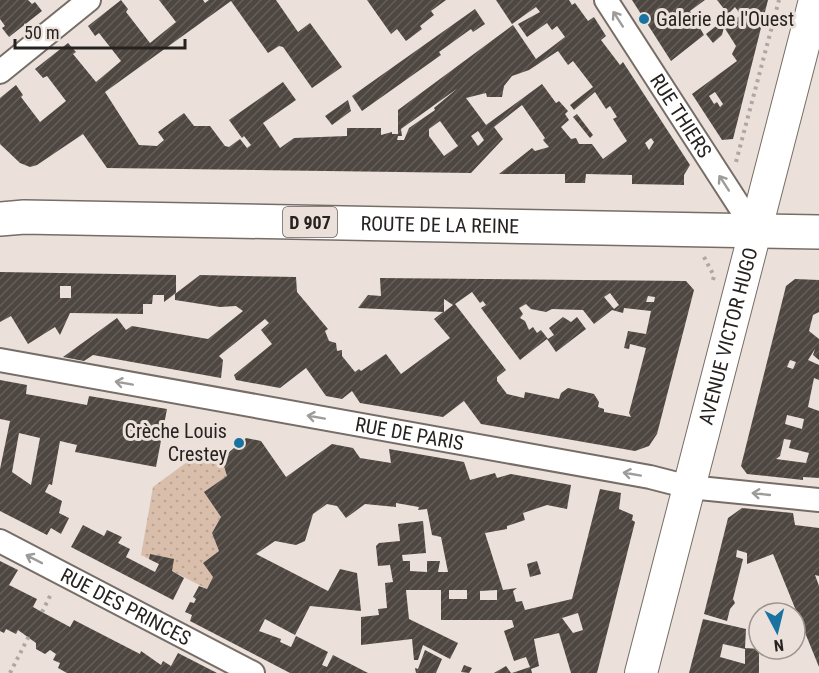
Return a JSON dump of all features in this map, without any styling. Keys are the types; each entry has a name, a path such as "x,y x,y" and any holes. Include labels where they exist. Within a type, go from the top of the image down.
{"main road":[{"name":"ROUTE DE LA REINE","path":"8,217 819,232"}],"street":[{"path":"0,72 89,0"},
{"name":"RUE THIERS","path":"606,0 756,232"},
{"name":"AVENUE VICTOR HUGO","path":"641,673 815,0"},
{"name":"RUE DE PARIS","path":"0,360 650,477 689,487 819,500"},
{"name":"RUE DES PRINCES","path":"0,541 254,673"}],"path":[{"path":"733,174 778,0"},
{"path":"10,673 29,636"}],"shaded area":[{"path":"206,448 228,453 225,459 227,475 221,517 212,533 219,551 203,563 213,577 207,589 141,555 153,487"}],"building":[{"path":"0,0 28,0 32,4 35,2 42,11 9,37 2,28 5,26 0,19"},
{"path":"121,0 128,9 126,12 150,43 176,22 159,0 203,0 205,3 209,0 276,0 298,32 310,23 342,67 312,88 283,47 279,46 268,53 231,1 105,92 139,145 157,146 164,140 158,132 184,113 194,126 210,126 225,146 229,147 240,139 247,148 251,145 244,136 242,138 229,120 283,82 296,100 263,123 280,148 294,138 347,136 347,128 381,128 381,135 392,132 392,134 398,134 398,110 513,25 536,59 565,37 557,26 552,30 547,23 527,37 518,24 540,12 536,7 512,24 496,0 569,0 572,5 575,3 588,21 594,17 606,36 601,40 620,65 623,62 690,165 684,175 684,185 632,184 632,175 586,174 585,183 565,183 565,174 499,174 532,148 535,151 549,147 522,105 494,127 503,139 471,173 107,168 83,134 37,165 30,167 20,163 0,144 0,98 16,85 23,95 21,97 40,122 66,101 47,76 43,78 35,69 68,43 76,52 73,54 96,82 121,61 99,33 95,36 88,26","holes":["558,51 568,65 573,61 593,87 570,105 574,110 595,92 606,109 610,106 617,117 613,119 627,141 603,159 592,144 579,144 576,138 571,139 561,127 569,120 565,114 568,111 559,101 556,103 542,84 486,125 466,98 486,93 487,97 502,97 504,86 512,76 529,70","458,88 434,108 435,110 409,128 404,140 397,140 398,136 402,136 401,129","440,121 458,146 444,156 429,136 429,129","478,131 484,140 478,146 471,136","651,138 654,142 649,150 645,143"]},
{"path":"367,0 446,0 431,11 434,15 420,26 422,29 406,41 397,29 391,34"},
{"path":"632,0 705,0 690,11 704,35 671,61"},
{"path":"717,0 768,0 733,139 722,140 692,94 737,61 732,54 736,46 724,27 741,15 735,7 728,14","holes":["715,92 723,104 720,107 717,102 714,104 709,96"]},
{"path":"475,9 485,24 473,32 471,29 439,52 441,55 362,111 352,96"},
{"path":"720,23 724,27 722,35 713,43 706,34"},
{"path":"348,100 351,111 332,125 325,116"},
{"path":"577,114 593,135 590,138 573,117"},
{"path":"0,272 176,275 176,293 164,302 164,295 153,295 152,304 143,304 143,314 70,313 60,335 55,327 28,344 11,316 0,322","holes":["60,286 71,286 71,298 60,298"]},
{"path":"200,275 296,277 297,292 328,329 325,331 329,341 336,343 337,351 342,350 342,356 355,372 359,369 361,371 386,354 401,374 450,338 434,319 443,312 358,308 368,295 381,296 380,278 686,281 694,290 657,434 649,446 635,451 481,424 464,401 443,417 360,403 352,391 342,399 326,396 306,368 280,388 236,380 234,375 272,344 261,330 269,323 265,319 219,356 223,360 221,378 93,355 84,361 63,357 117,318 126,330 132,326 208,339 243,311 236,306 220,307 175,300 175,294","holes":["472,292 480,303 483,301 486,305 481,308 520,360 547,339 556,352 586,329 577,317 571,322 563,317 549,328 554,335 548,339 541,330 537,333 533,327 529,330 525,321 520,318 523,314 519,308 526,304 531,309 546,312 552,309 583,310 594,324 612,310 623,313 624,308 651,311 646,334 628,331 624,348 629,349 630,344 646,348 629,413 631,417 604,412 604,409 598,407 599,402 594,394 568,388 561,393 559,399 525,392 524,398 507,394 497,381 497,377 506,370 455,304","610,293 619,305 614,309 604,297","648,296 655,297 654,302 646,302","444,299 453,305 444,312"]},
{"path":"795,279 819,280 819,312 813,315 809,331 819,339 819,360 813,355 815,349 808,360 819,365 819,380 814,378 808,407 819,411 819,478 803,477 803,480 747,474 741,466 786,286","holes":["790,360 796,362 793,369 787,367","787,415 804,419 802,429 785,424","784,439 791,440 789,448 809,453 806,463 776,459 780,456"]},
{"path":"0,380 27,385 26,394 87,405 89,396 167,409 156,467 75,452 77,445 60,441 52,485 49,484 45,492 62,501 59,513 69,518 61,534 51,528 47,535 0,511 0,469 10,421 0,419","holes":["19,433 40,438 31,485 12,472"]},
{"path":"246,438 261,441 286,477 332,444 353,448 360,458 391,463 389,449 464,462 470,480 495,473 497,478 511,474 571,485 567,509 547,505 523,513 525,520 507,526 507,529 485,533 503,590 517,588 513,591 516,602 522,601 525,610 572,599 600,489 621,493 619,509 633,515 632,520 635,522 597,673 571,673 559,633 534,639 539,666 531,669 532,673 512,673 530,667 526,657 514,661 504,631 514,627 512,620 441,620 441,590 406,590 409,619 458,643 450,659 423,645 418,660 414,660 412,639 361,645 361,617 379,615 378,609 387,608 385,583 393,582 390,565 378,566 376,546 379,543 400,541 398,524 423,521 426,553 402,555 403,561 410,561 410,571 427,572 427,561 440,561 438,572 448,572 441,537 432,535 427,509 418,510 419,507 396,503 396,507 365,504 346,518 337,506 327,504 313,514 305,541 296,545 275,541 256,554 328,591 340,569 357,573 361,611 310,606 295,635 265,619 259,631 281,639 280,642 291,647 296,636 328,652 322,665 327,667 333,655 368,673 290,673 190,621 192,615 185,612 190,602 194,603 196,599 193,597 199,586 207,589 213,577 203,563 219,551 212,533 221,517 204,492 227,476 224,466 228,453","holes":["449,590 467,590 467,599 449,599","497,590 497,600 480,600 480,591","578,613 583,630 573,633 562,618"]},
{"path":"742,508 793,513 795,525 819,528 819,576 815,575 819,586 819,667 807,638 807,601 792,601 773,554 747,564 747,553 737,550 736,557 743,559 733,599 735,603 730,609 727,621 704,614 728,518"},
{"path":"83,525 104,536 107,530 122,537 118,543 130,549 126,557 155,572 159,564 149,559 150,554 174,559 172,571 184,578 173,600 71,547"},
{"path":"0,561 18,570 9,585 37,599 33,607 70,627 74,620 140,654 141,651 161,665 163,661 171,666 178,653 217,673 67,673 58,668 60,663 53,660 56,654 50,650 45,654 36,649 36,643 18,630 16,634 6,629 4,633 0,631"},
{"path":"537,561 541,574 530,577 527,564"},
{"path":"703,619 746,629 747,661 759,661 759,673 689,673","holes":["723,644 745,649 745,664 720,657"]},
{"path":"425,650 442,659 436,673 416,673 415,668 418,669"},
{"path":"464,665 472,668 469,673 461,672"},
{"path":"506,666 511,673 494,673"}],"place":[{"name":"Galerie de l'Ouest","path":"644,19"},
{"name":"Crèche Louis Crestey","path":"239,443"}]}
